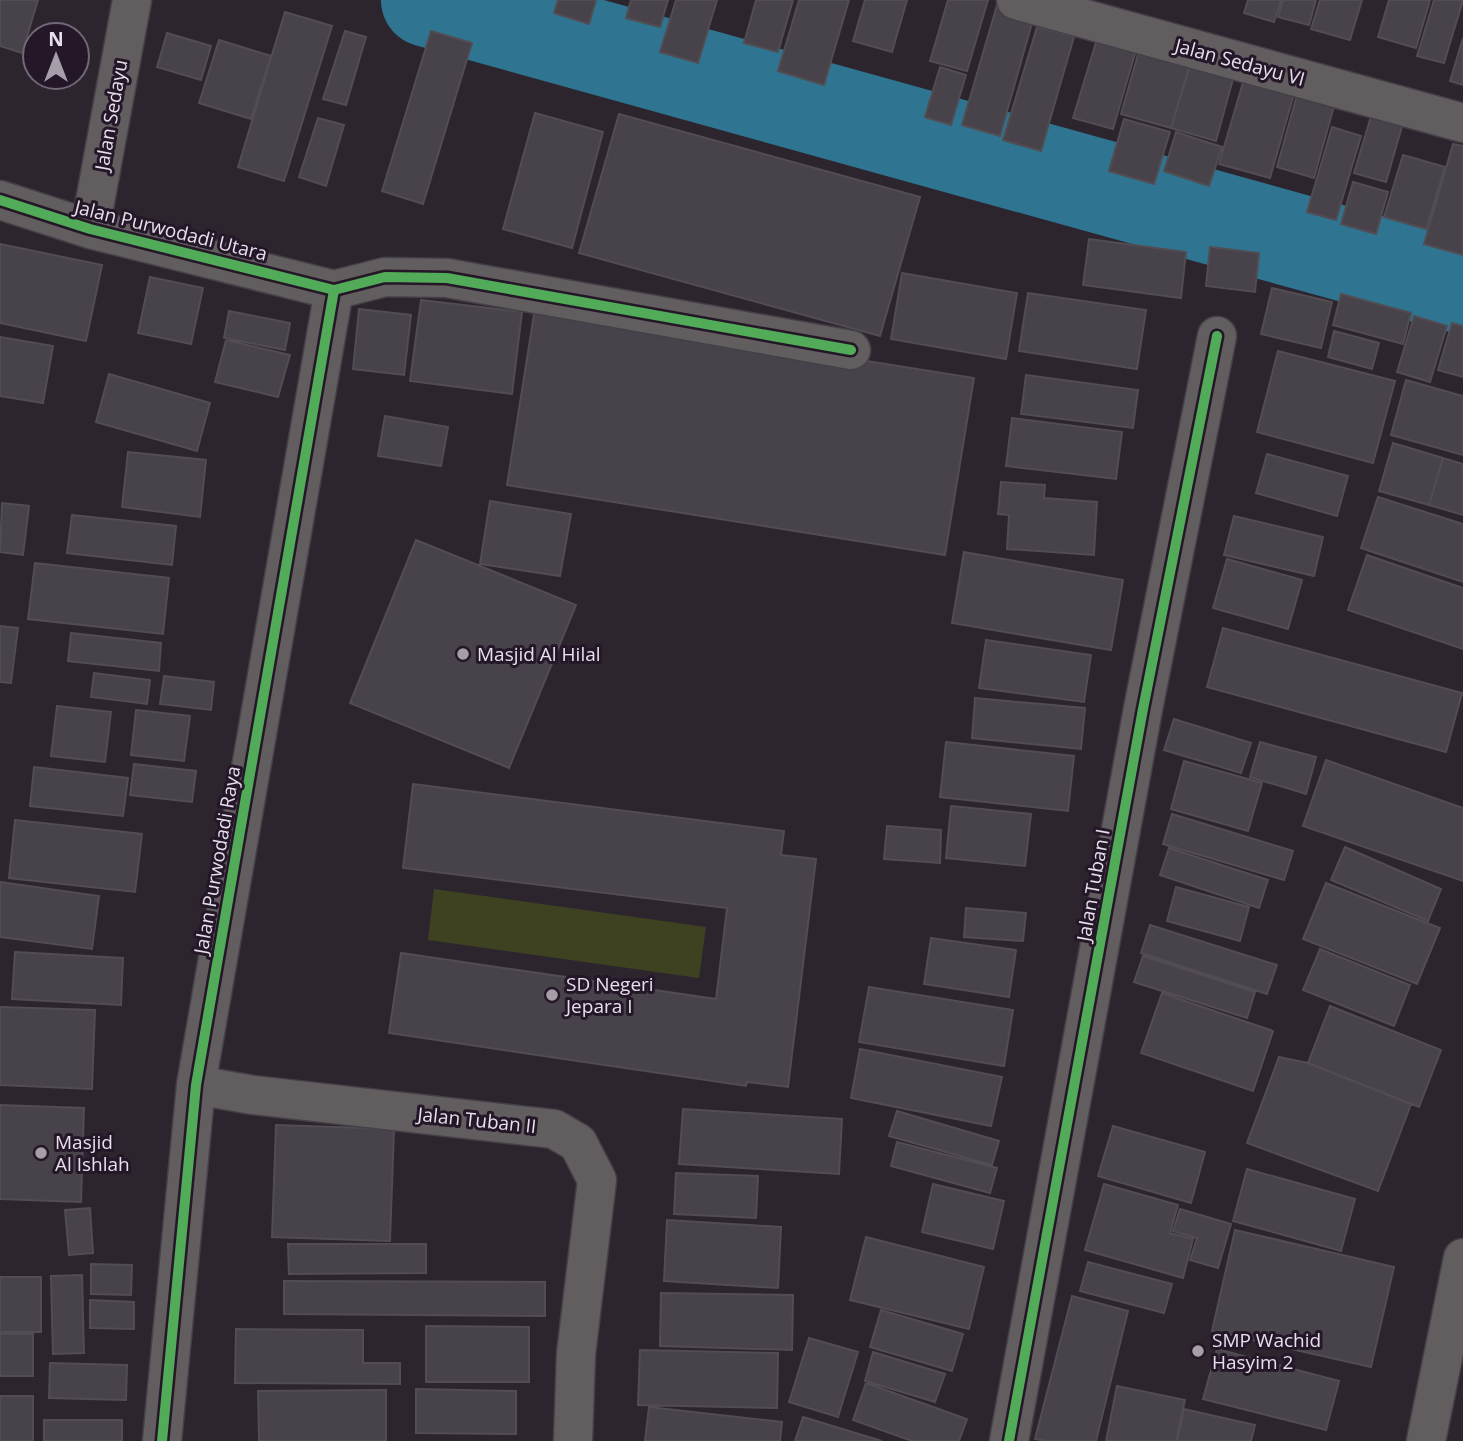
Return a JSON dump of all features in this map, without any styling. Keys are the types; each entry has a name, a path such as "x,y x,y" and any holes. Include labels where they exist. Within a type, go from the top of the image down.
{"street":[{"name":"Jalan Sedayu","path":"90,229 132,0"},
{"name":"Jalan Sedayu VI","path":"1016,0 1463,123"},
{"name":"Jalan Purwodadi Utara","path":"0,200 90,229 334,289"},
{"path":"334,289 385,276 447,278 851,350"},
{"name":"Jalan Purwodadi Raya","path":"162,1441 196,1085 334,289"},
{"name":"Jalan Tuban I","path":"1009,1441 1143,709 1217,336"},
{"name":"Jalan Tuban II","path":"196,1085 253,1095 554,1129 578,1143 597,1180 576,1354 573,1441"},
{"path":"1426,1441 1463,1258"}],"green space":[{"path":"434,889 706,927 699,978 428,940"}],"building":[{"path":"0,0 38,0 32,21 21,21 21,53 0,46"},
{"path":"558,0 596,0 589,24 554,13"},
{"path":"631,0 668,0 660,27 626,18"},
{"path":"676,0 717,0 698,63 660,52"},
{"path":"756,0 793,0 778,52 744,43"},
{"path":"799,0 849,0 824,85 778,71"},
{"path":"865,0 907,0 892,52 853,41"},
{"path":"948,0 988,0 967,71 930,61"},
{"path":"1248,0 1281,0 1274,22 1244,13"},
{"path":"1283,0 1316,0 1309,25 1278,17"},
{"path":"1320,0 1362,0 1350,40 1311,29"},
{"path":"1389,0 1430,0 1416,48 1378,37"},
{"path":"1434,0 1463,0 1444,63 1417,56"},
{"path":"997,5 1034,16 1000,136 962,125"},
{"path":"285,12 332,26 284,181 238,167"},
{"path":"1037,27 1074,37 1041,151 1003,140"},
{"path":"345,31 366,37 346,105 323,99"},
{"path":"431,31 472,43 423,204 382,191"},
{"path":"167,33 211,46 201,80 157,67"},
{"path":"1463,38 1463,85 1450,81"},
{"path":"1097,39 1136,50 1113,129 1073,118"},
{"path":"219,40 271,56 251,119 199,103"},
{"path":"1139,51 1190,66 1171,128 1121,114"},
{"path":"940,67 966,75 951,125 925,117"},
{"path":"1189,67 1233,79 1216,141 1171,128"},
{"path":"1244,79 1294,94 1270,178 1219,164"},
{"path":"1297,95 1334,106 1314,178 1277,167"},
{"path":"535,113 603,132 572,248 503,229"},
{"path":"1372,113 1403,123 1386,182 1354,173"},
{"path":"619,114 920,197 880,336 579,253"},
{"path":"318,118 344,125 326,186 299,177"},
{"path":"1124,119 1170,132 1154,184 1109,171"},
{"path":"1332,127 1361,136 1336,220 1307,212"},
{"path":"1176,132 1222,147 1209,186 1164,171"},
{"path":"1453,144 1463,146 1463,255 1424,244"},
{"path":"1403,155 1445,167 1426,229 1384,217"},
{"path":"1353,182 1388,192 1376,234 1341,224"},
{"path":"1089,239 1186,252 1181,298 1083,285"},
{"path":"0,244 102,265 86,341 0,323"},
{"path":"1210,247 1259,253 1255,292 1206,286"},
{"path":"902,273 1017,293 1006,359 891,339"},
{"path":"150,277 203,288 191,344 138,333"},
{"path":"1272,288 1332,302 1321,348 1261,334"},
{"path":"1028,293 1146,310 1137,369 1019,351"},
{"path":"1341,294 1411,313 1403,344 1333,325"},
{"path":"421,300 522,312 512,394 410,381"},
{"path":"535,308 974,378 945,555 507,485"},
{"path":"359,309 411,315 404,375 353,369"},
{"path":"229,311 290,323 285,350 224,338"},
{"path":"1414,316 1447,326 1430,382 1397,372"},
{"path":"1452,323 1463,326 1463,377 1438,370"},
{"path":"1334,331 1379,343 1372,369 1328,357"},
{"path":"0,337 53,346 43,403 0,396"},
{"path":"226,340 290,355 278,397 215,382"},
{"path":"1278,351 1395,381 1373,463 1257,432"},
{"path":"109,374 210,403 197,451 96,422"},
{"path":"1026,375 1138,390 1133,428 1021,414"},
{"path":"1406,380 1463,396 1463,455 1391,435"},
{"path":"385,416 448,427 441,466 378,456"},
{"path":"1012,418 1122,432 1116,479 1006,466"},
{"path":"1393,443 1443,458 1429,505 1379,491"},
{"path":"128,452 206,460 200,517 122,507"},
{"path":"1267,454 1348,476 1337,516 1256,493"},
{"path":"1443,458 1463,464 1463,515 1429,505"},
{"path":"1001,482 1045,485 1044,498 1097,502 1094,555 1007,549 1009,515 998,514"},
{"path":"1378,497 1463,524 1463,582 1361,548"},
{"path":"490,501 571,514 560,576 480,564"},
{"path":"2,503 29,506 23,555 0,552"},
{"path":"72,515 176,526 172,565 67,553"},
{"path":"1234,516 1323,537 1314,576 1224,555"},
{"name":"Masjid Al Hilal","path":"416,540 576,605 509,768 350,703"},
{"path":"964,552 1123,580 1111,650 952,623"},
{"path":"1367,555 1463,588 1463,649 1348,610"},
{"path":"1227,559 1302,580 1288,629 1213,608"},
{"path":"35,563 169,578 163,634 28,619"},
{"path":"0,626 18,628 11,683 0,682"},
{"path":"1223,628 1462,693 1446,752 1207,687"},
{"path":"71,633 161,643 159,671 68,661"},
{"path":"986,640 1091,655 1084,702 979,688"},
{"path":"94,673 150,680 147,704 91,697"},
{"path":"164,676 214,682 211,710 160,704"},
{"path":"975,698 1085,708 1081,749 972,738"},
{"path":"57,706 111,712 105,762 51,756"},
{"path":"136,710 190,716 184,761 131,755"},
{"path":"1174,719 1251,743 1241,773 1164,750"},
{"path":"946,742 1074,756 1068,811 940,797"},
{"path":"1260,742 1316,757 1306,794 1250,777"},
{"path":"1326,760 1463,808 1463,881 1303,826"},
{"path":"1184,761 1262,783 1248,831 1171,809"},
{"path":"134,764 196,771 192,802 130,795"},
{"path":"34,767 128,778 123,816 30,806"},
{"path":"413,784 784,831 781,855 816,859 788,1087 747,1082 746,1086 389,1033 401,953 716,999 727,908 403,868"},
{"path":"951,806 1031,814 1025,866 946,858"},
{"path":"1172,814 1293,851 1284,880 1163,844"},
{"path":"15,820 142,834 135,892 9,878"},
{"path":"887,826 941,830 940,863 884,859"},
{"path":"1345,847 1441,889 1428,921 1331,880"},
{"path":"1169,848 1268,880 1259,908 1160,875"},
{"path":"0,882 99,896 92,949 0,937"},
{"path":"1326,883 1440,928 1417,984 1303,939"},
{"path":"1176,887 1249,907 1240,941 1167,921"},
{"path":"966,908 1026,913 1023,941 964,937"},
{"path":"1150,925 1277,965 1267,994 1141,953"},
{"path":"931,938 1016,950 1009,997 924,984"},
{"path":"1320,949 1410,985 1394,1026 1303,990"},
{"path":"15,952 123,958 121,1005 12,999"},
{"path":"1143,956 1255,992 1247,1018 1134,982"},
{"path":"869,987 1013,1010 1004,1066 859,1042"},
{"path":"1162,993 1273,1031 1253,1091 1141,1053"},
{"path":"1330,1006 1441,1050 1419,1107 1308,1063"},
{"path":"0,1007 95,1010 92,1089 0,1085"},
{"path":"860,1049 1002,1077 991,1126 851,1098"},
{"path":"1279,1057 1308,1063 1411,1104 1378,1191 1247,1143"},
{"name":"Masjid Al Ishlah","path":"0,1105 84,1108 81,1202 0,1199"},
{"path":"683,1109 842,1119 839,1174 679,1164"},
{"path":"897,1111 999,1141 992,1165 889,1136"},
{"path":"276,1125 394,1129 390,1241 272,1237"},
{"path":"1113,1126 1205,1152 1191,1203 1098,1176"},
{"path":"897,1142 997,1168 990,1193 891,1166"},
{"path":"1247,1169 1355,1199 1341,1251 1233,1221"},
{"path":"676,1173 758,1176 756,1218 674,1214"},
{"path":"933,1184 1004,1201 993,1249 922,1232"},
{"path":"1104,1184 1178,1205 1170,1233 1193,1239 1183,1278 1085,1250"},
{"path":"90,1208 93,1253 69,1255 65,1210"},
{"path":"1180,1209 1231,1224 1218,1268 1190,1260 1197,1238 1173,1231"},
{"path":"667,1220 781,1227 778,1288 664,1281"},
{"path":"1235,1230 1394,1267 1371,1367 1212,1331"},
{"path":"866,1237 984,1267 969,1329 850,1300"},
{"path":"288,1244 426,1244 426,1273 289,1274"},
{"path":"1088,1262 1172,1284 1164,1313 1080,1291"},
{"path":"91,1264 132,1265 131,1295 91,1294"},
{"path":"82,1275 84,1353 53,1354 51,1276"},
{"path":"0,1277 41,1277 41,1332 0,1332"},
{"path":"284,1281 545,1282 545,1316 284,1314"},
{"path":"661,1293 793,1295 792,1350 660,1346"},
{"path":"1072,1296 1128,1311 1096,1441 1035,1439"},
{"path":"90,1300 134,1302 134,1329 90,1328"},
{"path":"881,1310 963,1334 952,1371 870,1347"},
{"path":"426,1326 529,1327 529,1382 426,1382"},
{"path":"236,1329 363,1330 363,1363 400,1363 400,1384 235,1383"},
{"path":"0,1334 33,1334 33,1376 0,1376"},
{"path":"809,1338 858,1352 838,1417 789,1402"},
{"path":"1217,1349 1339,1381 1326,1430 1203,1399"},
{"path":"640,1350 778,1353 777,1408 638,1405"},
{"path":"873,1352 945,1374 935,1402 865,1381"},
{"path":"50,1363 127,1365 126,1400 49,1398"},
{"path":"866,1383 967,1419 959,1441 912,1441 853,1420"},
{"path":"1117,1386 1185,1400 1176,1441 1106,1441"},
{"path":"416,1389 516,1391 516,1434 416,1433"},
{"path":"386,1390 386,1441 259,1441 258,1391"},
{"path":"0,1396 33,1396 33,1441 0,1441"},
{"path":"649,1407 782,1422 780,1441 645,1441"},
{"path":"1184,1409 1255,1425 1251,1441 1177,1441"},
{"path":"803,1417 882,1441 795,1441"},
{"path":"44,1420 122,1420 122,1441 44,1441"}],"waterway":[{"path":"428,0 1463,287"}],"cycle path":[{"path":"0,200 90,229 334,290 385,277 447,278 851,350"},
{"path":"162,1441 196,1085 334,290"},
{"path":"1009,1441 1143,709 1217,336"}],"place":[{"name":"Masjid Al Hilal","path":"463,654"},
{"name":"SD Negeri Jepara I","path":"552,995"},
{"name":"Masjid Al Ishlah","path":"41,1153"},
{"name":"SMP Wachid Hasyim 2","path":"1198,1351"}]}
